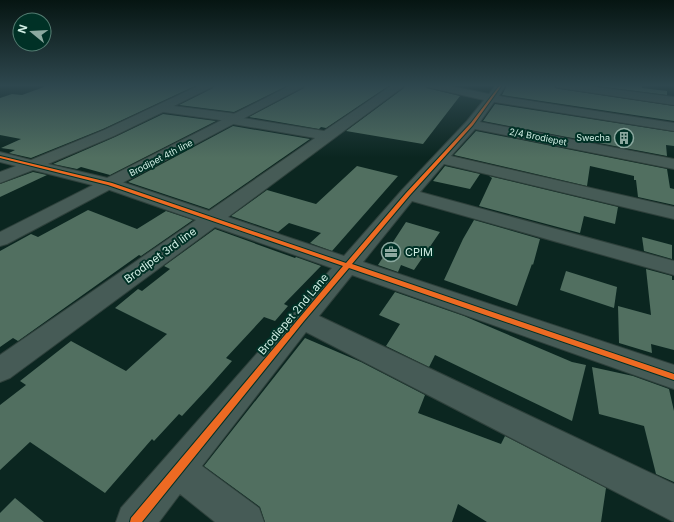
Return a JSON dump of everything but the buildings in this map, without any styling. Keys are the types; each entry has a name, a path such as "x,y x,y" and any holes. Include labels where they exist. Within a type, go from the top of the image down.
{"street":[{"path":"0,178 109,133 159,109"},
{"path":"171,109 235,119 327,136"},
{"name":"Brodipet 4th line","path":"0,240 253,109"},
{"name":"Brodipet 3rd line","path":"0,370 365,109"},
{"name":"Brodiepet 2nd Lane","path":"135,522 347,265 408,194 472,124 483,109"},
{"path":"587,109 674,127"},
{"name":"2/4 Brodiepet","path":"472,124 674,164"},
{"path":"0,157 110,184 674,377"},
{"path":"440,158 674,213"},
{"path":"408,194 674,268"},
{"path":"302,319 674,503"},
{"path":"178,470 245,522"}],"cycle path":[{"path":"135,522 302,319 408,194 472,124 483,109"},
{"path":"0,157 110,184 674,377"}],"place":[{"name":"Swecha","path":"624,138"},
{"name":"CPIM","path":"391,252"}]}
